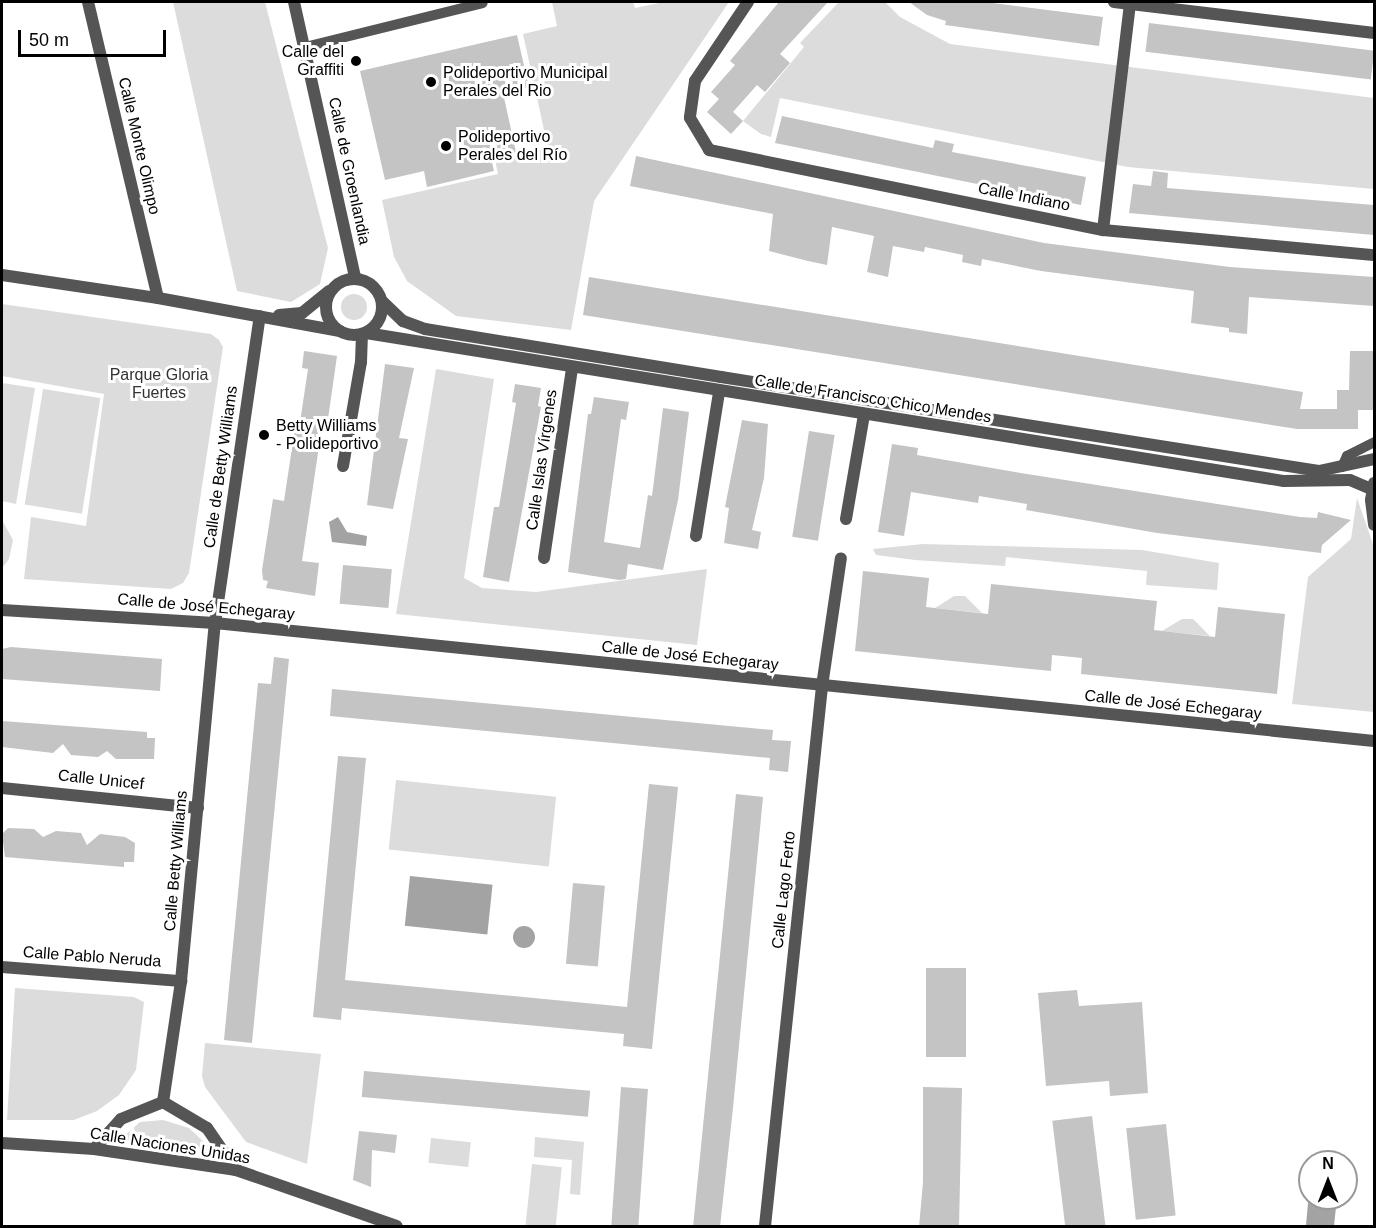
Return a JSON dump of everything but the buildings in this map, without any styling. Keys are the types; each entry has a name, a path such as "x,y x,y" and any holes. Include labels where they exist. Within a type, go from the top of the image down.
{"street":[{"name":"Calle Monte Olimpo","path":"88,2 158,298"},
{"name":"Calle de Groenlandia","path":"294,2 355,278"},
{"name":"Calle Indiano","path":"748,2 695,81 690,118 697,136 709,150 1104,230 1374,255"},
{"path":"1114,2 1374,33"},
{"path":"1104,230 1130,3"},
{"path":"2,275 158,298 340,332 364,334"},
{"path":"260,316 302,313 333,288 355,278 373,285 382,301 380,320 364,334 342,466"},
{"path":"333,288 326,311 340,332"},
{"name":"Calle de Francisco Chico Mendes","path":"382,301 404,321 425,328 1319,471 1374,459"},
{"name":"Calle de Betty Williams","path":"215,623 260,316"},
{"name":"Calle de Francisco Chico Mendes","path":"364,334 1284,481 1350,480 1374,486"},
{"name":"Calle Islas Vírgenes","path":"544,558 572,368"},
{"path":"696,536 719,392"},
{"path":"846,519 864,415"},
{"path":"1374,486 1374,525"},
{"name":"Calle Lago Ferto","path":"765,1227 822,686 841,558"},
{"name":"Calle de José Echegaray","path":"2,610 215,623 1374,741"},
{"name":"Calle Betty Williams","path":"163,1102 181,981 215,623"},
{"name":"Calle Unicef","path":"2,788 198,808"},
{"name":"Calle Pablo Neruda","path":"2,967 181,981"},
{"path":"94,1149 120,1119 163,1102 207,1128 236,1170"},
{"name":"Calle Naciones Unidas","path":"2,1143 94,1149 236,1170 397,1227"}],"lane":[{"path":"305,47 483,3"},
{"path":"1342,467 1347,456 1374,442"}],"green space":[{"path":"173,2 265,2 328,248 320,284 291,302 237,291"},
{"path":"552,2 633,2 635,8 664,2 729,2 594,201 571,330 456,316 407,281 394,257 382,200 498,174 495,160 548,148 523,34 557,26"},
{"path":"839,2 885,2 900,17 950,44 1374,98 1374,189 1128,167 780,98 771,137 761,134 743,121 804,47 800,43"},
{"path":"354,294 364,297 367,307 364,317 354,320 344,317 341,307 344,297"},
{"name":"Parque Gloria Fuertes","path":"2,304 211,334 219,340 223,347 189,573 183,583 171,589 24,579 31,517 86,526 104,394 2,376"},
{"path":"436,369 494,379 464,578 482,588 536,592 707,569 697,645 396,614"},
{"path":"2,383 35,388 16,504 2,501"},
{"path":"43,389 100,398 82,514 25,505"},
{"path":"1357,498 1374,547 1374,712 1292,704 1308,577 1351,539"},
{"path":"2,520 13,540 9,559 2,568"},
{"path":"923,544 1142,550 1219,563 1217,590 1146,585 1147,571 1006,557 1005,566 915,560 876,555 873,549"},
{"path":"954,596 965,596 982,613 935,608"},
{"path":"1182,619 1193,619 1210,636 1162,631"},
{"path":"396,780 556,797 549,866 389,850"},
{"path":"15,988 134,997 144,1002 136,1070 119,1095 97,1111 74,1120 7,1120"},
{"path":"205,1043 321,1054 307,1164 246,1142 205,1087 202,1076"},
{"path":"163,1120 189,1128 207,1145 209,1152 120,1140 140,1122"},
{"path":"535,1137 584,1142 580,1195 570,1194 572,1160 534,1157"},
{"path":"431,1138 471,1142 468,1167 428,1163"},
{"path":"532,1164 562,1167 556,1226 526,1225"}],"shaded area":[{"path":"338,517 347,532 367,536 366,546 332,542 329,522"},
{"path":"410,876 493,885 487,934 405,926"},
{"path":"524,926 532,929 535,937 532,945 524,948 516,945 513,937 516,929"},
{"path":"1307,1210 1336,1210 1334,1226 1306,1225"}],"place":[{"name":"Calle del Graffiti","path":"356,61"},
{"name":"Polideportivo Municipal Perales del Rio","path":"431,82"},
{"name":"Polideportivo Perales del Río","path":"446,146"},
{"name":"Betty Williams - Polideportivo","path":"264,435"}]}
